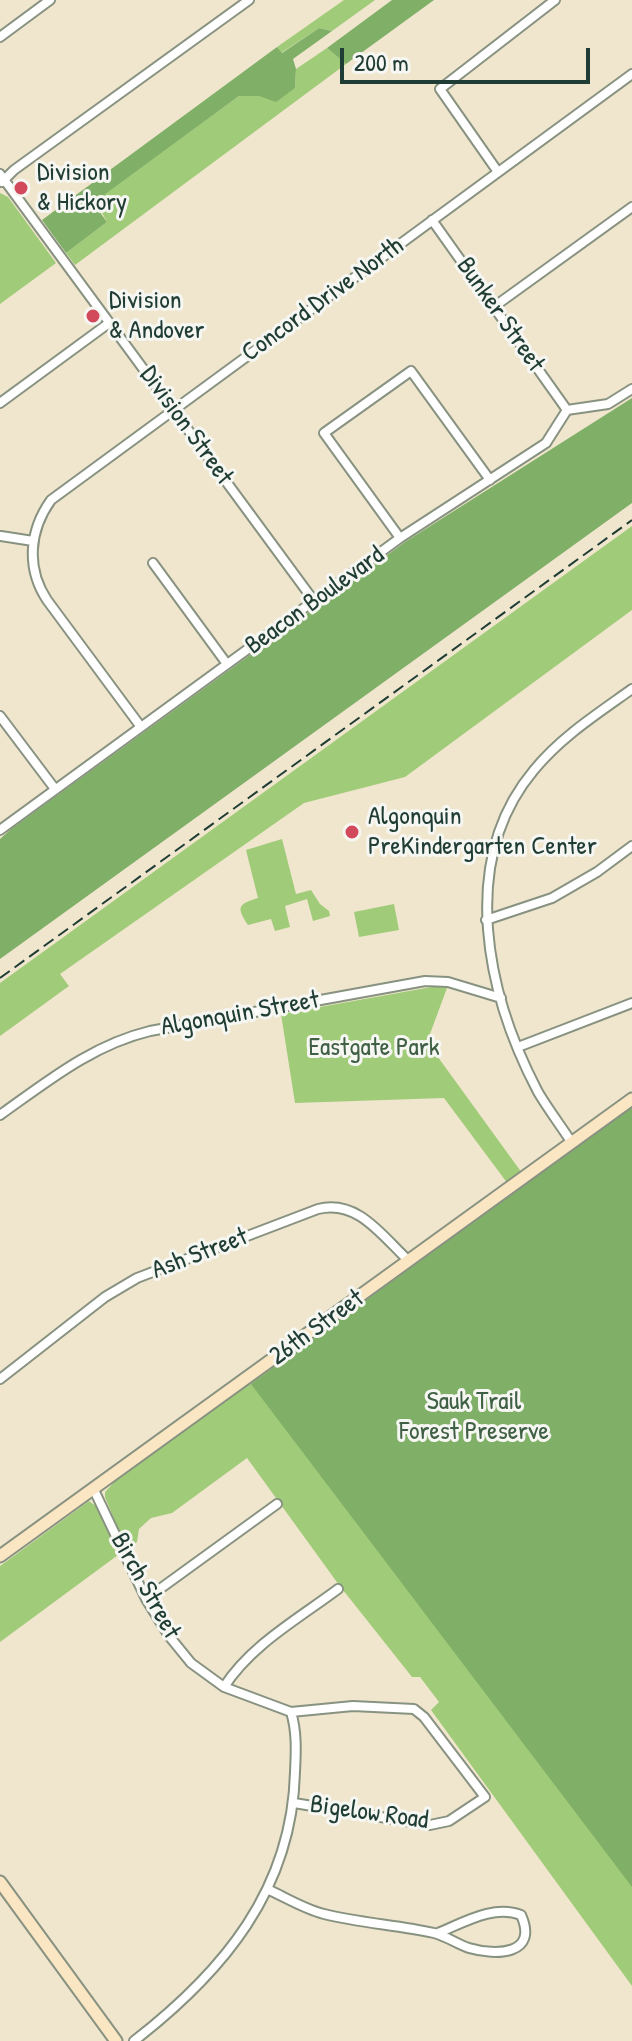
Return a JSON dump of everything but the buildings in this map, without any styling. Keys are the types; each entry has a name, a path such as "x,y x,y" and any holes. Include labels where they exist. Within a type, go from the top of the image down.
{"street":[{"path":"0,37 50,0"},
{"path":"1,179 249,0"},
{"path":"498,172 440,89 555,0"},
{"name":"Concord Drive North","path":"33,541 40,518 58,493 632,74"},
{"name":"Division Street","path":"1,179 314,601"},
{"path":"495,306 632,207"},
{"name":"Bunker Street","path":"432,220 567,410"},
{"path":"0,403 109,323"},
{"path":"400,538 324,433 411,371 490,480"},
{"path":"567,410 608,404 632,389"},
{"name":"Beacon Boulevard","path":"0,830 400,538 546,443 567,410"},
{"path":"1,536 33,541 33,568 41,591 141,727"},
{"path":"153,563 227,664"},
{"path":"572,1143 539,1093 518,1047 501,998 486,920 486,884 502,820 533,771 556,746 632,689"},
{"path":"0,716 55,789"},
{"path":"486,920 552,898 597,872 632,846"},
{"name":"Algonquin Street","path":"0,1115 79,1059 125,1037 150,1031 425,981 448,982 501,998"},
{"path":"518,1047 632,1003"},
{"name":"26th Street","path":"0,1556 632,1099"},
{"name":"Ash Street","path":"0,1379 105,1297 137,1278 318,1209 332,1206 356,1212 409,1261"},
{"name":"Birch Street","path":"94,1490 146,1599 169,1636 191,1663 224,1687 291,1712"},
{"path":"146,1599 277,1504"},
{"path":"224,1687 234,1671 253,1652 338,1589"},
{"name":"Bigelow Road","path":"291,1712 353,1706 414,1709 424,1717 485,1797 449,1821 430,1825 294,1803"},
{"path":"134,2041 167,2015 227,1955 267,1889 283,1847 294,1803 296,1728 291,1712"},
{"path":"0,1882 116,2041"},
{"path":"267,1889 321,1913 438,1933 470,1948 509,1951 521,1946 526,1938 526,1926 521,1915 499,1911 438,1933"}],"green space":[{"path":"344,0 375,0 332,31 319,28 281,53 277,47"},
{"path":"392,0 434,0 346,64 327,48"},
{"path":"319,28 332,31 293,59 295,88 276,102 259,96 239,96 93,203 107,222 66,253 42,220 277,47 282,53"},
{"path":"327,48 346,64 75,265 66,253 107,222 92,203 239,96 259,96 295,88 296,69"},
{"path":"0,193 8,197 56,263 0,304"},
{"path":"632,398 632,503 0,959 0,839 11,829 405,542"},
{"path":"632,526 632,610 405,777 304,803 60,974 69,986 0,1036 0,983"},
{"path":"282,839 296,894 311,890 330,916 313,921 307,899 285,906 290,927 275,931 271,919 248,925 241,907 258,898 246,850"},
{"path":"394,904 399,930 359,937 354,912"},
{"name":"Eastgate Park","path":"437,986 447,988 427,1042 522,1173 508,1184 444,1098 295,1103 281,1014"},
{"name":"Sauk Trail Forest Preserve","path":"632,1107 632,1986 431,1710 439,1702 420,1677 412,1677 339,1585 247,1458 172,1513 151,1518 139,1529 137,1542 127,1550 105,1492 115,1481"},
{"name":"Sauk Trail Forest Preserve","path":"632,1107 632,1887 251,1384"},
{"path":"89,1501 97,1507 118,1555 0,1642 0,1566"}],"railway":[{"path":"0,978 632,520"}],"place":[{"name":"Division & Hickory","path":"21,188"},
{"name":"Division & Andover","path":"93,316"},
{"name":"Algonquin PreKindergarten Center","path":"352,832"}]}
